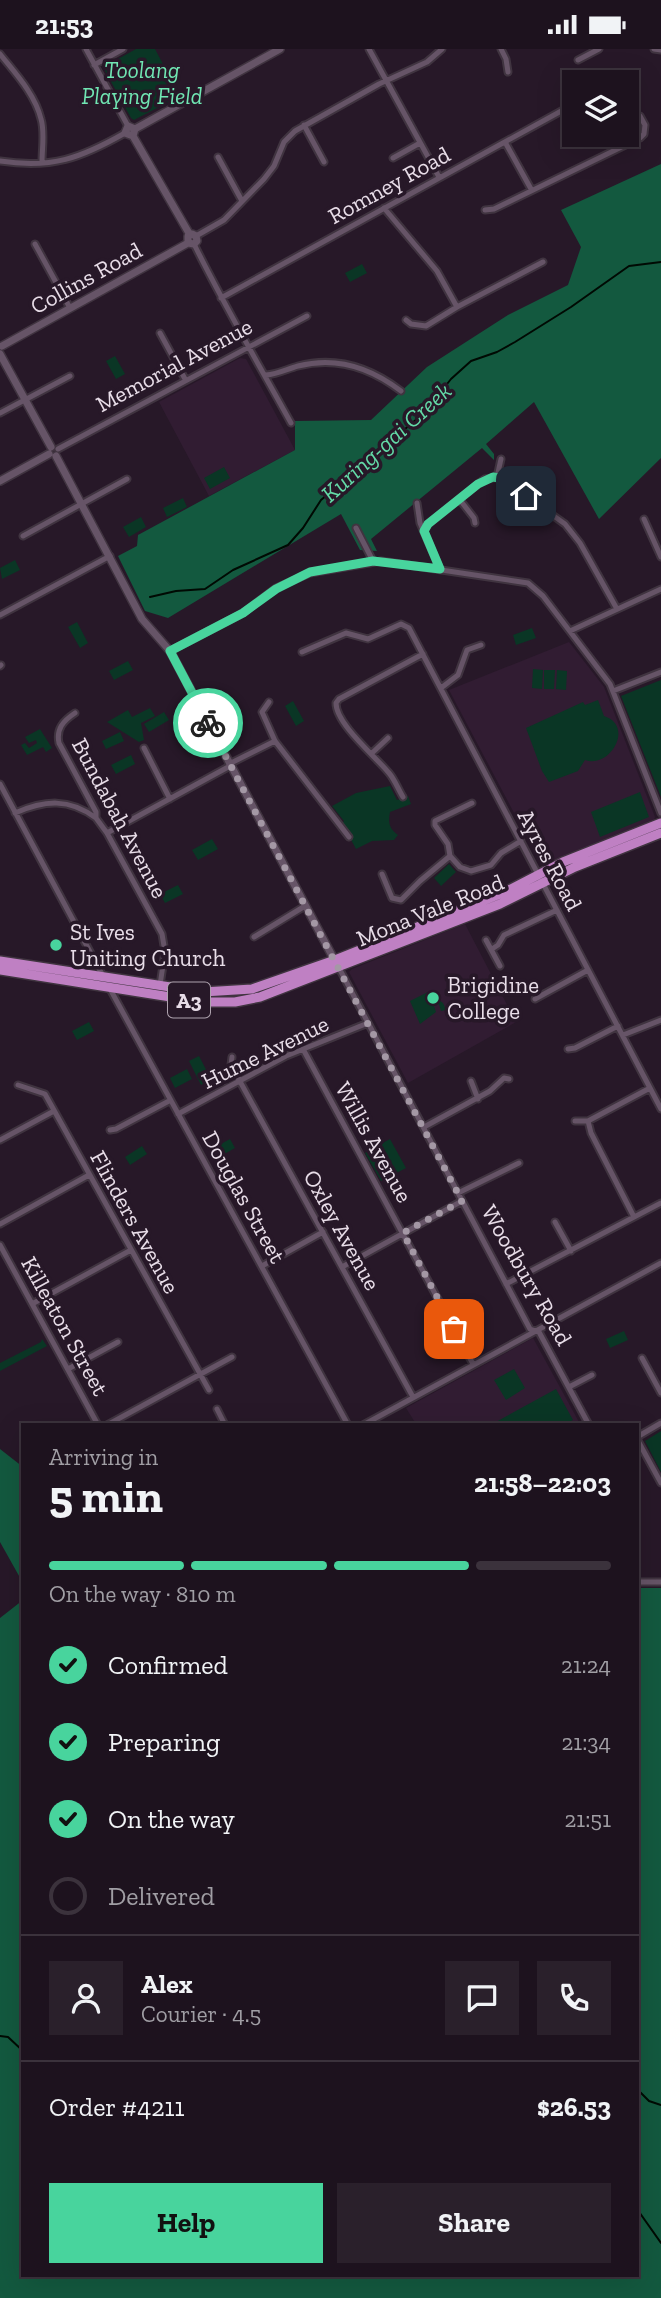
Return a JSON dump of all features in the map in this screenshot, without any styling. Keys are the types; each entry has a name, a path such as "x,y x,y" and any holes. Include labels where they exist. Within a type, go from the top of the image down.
{"highway":[{"name":"Mona Vale Road","path":"0,961 216,993 252,989 337,964 500,904 541,880 563,862 661,824"},
{"name":"Mona Vale Road","path":"541,880 661,833"},
{"name":"Mona Vale Road","path":"0,970 202,1002 235,1002 269,995 337,964"}],"street":[{"path":"86,49 290,423"},
{"path":"94,65 123,49"},
{"path":"0,161 42,162 73,159 280,49"},
{"path":"369,49 439,177"},
{"name":"Collins Road","path":"0,349 224,220 269,174 279,150 290,135 304,125 427,62 442,49"},
{"path":"501,49 508,72"},
{"path":"578,60 599,49"},
{"path":"654,49 661,50"},
{"path":"0,54 22,81 39,111 43,127 42,162"},
{"name":"Romney Road","path":"221,298 562,111"},
{"path":"485,210 494,209 640,138 644,134 645,125 640,116"},
{"path":"304,125 324,162"},
{"path":"505,142 531,189"},
{"path":"393,158 420,143"},
{"path":"218,157 242,201"},
{"path":"384,208 437,271 457,307"},
{"path":"35,244 69,308"},
{"path":"406,320 411,324 426,326 544,262"},
{"name":"Memorial Avenue","path":"0,481 307,316"},
{"path":"160,333 186,379"},
{"name":"Woodbury Road","path":"0,349 142,619 170,651 530,1329 538,1332 588,1423"},
{"path":"266,375 311,364 339,364 367,369 401,391"},
{"path":"0,413 70,376"},
{"path":"496,477 501,459"},
{"path":"23,536 127,479"},
{"path":"424,531 428,524 485,479 505,479 565,524 580,543 617,609"},
{"path":"460,500 475,523"},
{"path":"417,503 420,523 440,569"},
{"path":"644,519 661,557"},
{"path":"356,528 373,561"},
{"path":"0,615 110,556"},
{"path":"170,651 243,613 276,589 310,572 373,561 528,583 543,596 611,684 661,813"},
{"path":"570,631 661,589"},
{"name":"Ayres Road","path":"302,652 346,633 368,639 401,624 409,628 661,1109"},
{"path":"441,688 458,675 467,650 481,645"},
{"path":"403,797 391,776 337,712 336,703 338,699 423,654"},
{"path":"613,691 661,672"},
{"path":"269,702 262,712 275,741 349,837"},
{"name":"Bundabah Avenue","path":"75,713 64,722 57,734 59,743 96,811 96,818 107,833 164,939 165,952 160,985"},
{"path":"371,754 388,738"},
{"path":"107,833 275,741"},
{"path":"144,748 170,799"},
{"path":"0,785 104,977"},
{"path":"77,807 87,795"},
{"path":"15,813 41,803 53,802 77,807 96,818"},
{"path":"472,803 435,821 448,844 450,856 460,867 471,871 491,865 501,853 521,841"},
{"path":"382,874 392,898 401,900 450,856"},
{"path":"254,937 305,906"},
{"path":"492,949 504,935 557,910"},
{"path":"486,940 500,966"},
{"path":"536,999 588,970"},
{"name":"Douglas Street","path":"109,987 347,1423"},
{"path":"623,1035 661,1020"},
{"name":"Hume Avenue","path":"178,1114 303,1049 368,1023"},
{"path":"568,1049 618,1026"},
{"name":"Willis Avenue","path":"303,1049 473,1364"},
{"name":"Oxley Avenue","path":"232,1057 231,1065 413,1397"},
{"path":"424,1127 478,1099 504,1078 509,1079"},
{"path":"471,1081 478,1099"},
{"name":"Flinders Avenue","path":"18,1085 45,1094 209,1390"},
{"path":"575,1121 588,1121 650,1088"},
{"path":"110,1130 169,1101"},
{"path":"0,1140 54,1111"},
{"path":"588,1121 591,1133 634,1217"},
{"path":"458,1193 519,1163"},
{"path":"0,1224 89,1175"},
{"path":"342,1267 462,1201"},
{"path":"506,1284 661,1203"},
{"path":"555,1222 571,1251"},
{"path":"262,1266 323,1233"},
{"name":"Killeaton Street","path":"0,1245 97,1423"},
{"path":"32,1304 131,1250"},
{"path":"367,1423 661,1264"},
{"path":"68,1369 118,1342"},
{"path":"111,1423 232,1357"},
{"path":"642,1358 661,1393"},
{"path":"569,1387 592,1375"},
{"path":"217,1409 224,1423"},
{"path":"639,1437 661,1423"},
{"path":"639,1442 661,1483"},
{"path":"639,1582 661,1582"}],"shaded area":[{"path":"240,358 246,359 295,450 209,496 159,402"},
{"path":"569,642 604,687 655,817 654,820 544,865 541,864 449,690"},
{"name":"Brigidine College","path":"465,924 516,1022 408,1083 349,972"},
{"path":"533,1338 579,1422 415,1423 406,1408"}],"green space":[{"name":"Toolang Playing Field","path":"136,49 155,49 180,96 134,120 104,69"},
{"path":"661,164 661,458 599,519 534,402 486,444 494,454 494,460 482,448 371,539 377,551 360,550 341,514 168,618 145,611 118,556 137,546 138,535 295,450 295,421 371,420 427,367 508,315 568,285 581,247 561,210"},
{"path":"362,264 367,273 350,282 345,273"},
{"path":"115,356 125,374 116,379 106,361"},
{"path":"224,467 230,478 210,489 204,478"},
{"path":"183,498 187,507 167,517 163,508"},
{"path":"141,517 146,527 129,537 123,527"},
{"path":"15,560 20,570 2,579 0,568"},
{"path":"77,622 88,643 80,648 68,627"},
{"path":"532,628 536,638 516,645 513,635"},
{"path":"128,661 133,670 114,680 109,671"},
{"path":"533,669 543,670 542,689 532,688"},
{"path":"544,670 555,670 554,689 544,689"},
{"path":"557,670 567,671 566,690 556,689"},
{"path":"661,680 661,797 621,696"},
{"path":"598,700 604,716 618,728 616,745 603,758 585,760 578,771 549,782 542,771 526,728 583,702 585,705"},
{"path":"293,701 304,721 296,726 285,706"},
{"path":"150,708 155,716 141,723 144,740 139,742 107,722 128,710 132,717"},
{"path":"164,712 169,720 149,732 144,724"},
{"path":"40,729 52,748 46,752 43,747 27,755 21,745 25,743 29,748 37,743 36,740 29,743 25,737"},
{"path":"120,732 124,741 106,749 102,741"},
{"path":"131,755 135,764 116,774 111,765"},
{"path":"390,786 397,800 408,796 411,804 390,812 390,825 398,835 394,840 372,841 356,849 342,823 344,821 332,806 356,793"},
{"path":"640,792 649,817 600,837 591,812"},
{"path":"212,839 218,849 198,860 192,850"},
{"path":"449,864 456,872 441,886 434,878"},
{"path":"178,885 183,894 165,903 160,894"},
{"path":"428,992 443,1003 446,1010 441,1011 439,1004 434,1006 436,1012 420,1024 410,1001"},
{"path":"89,1022 94,1031 77,1040 72,1031"},
{"path":"199,1056 211,1079 201,1085 189,1061"},
{"path":"187,1069 192,1079 175,1088 170,1078"},
{"path":"230,1139 235,1148 217,1158 212,1149"},
{"path":"390,1139 406,1168 381,1181 365,1153"},
{"path":"142,1146 147,1154 130,1165 125,1157"},
{"path":"624,1331 628,1340 610,1348 606,1339"},
{"path":"42,1339 47,1346 0,1371 0,1363 41,1342"},
{"path":"514,1369 525,1388 506,1400 494,1380"},
{"path":"556,1389 573,1420 567,1423 494,1423"},
{"path":"661,1431 661,1472 645,1441"},
{"path":"0,1449 21,1465 21,1579 0,1542"},
{"path":"639,1588 661,1588 661,2298 0,2298 0,1618 21,1602 21,2277 639,2277"}],"waterway":[{"name":"Kuring-gai Creek","path":"150,597 176,591 205,589 233,570 288,545 321,500 424,413 451,379 471,361 515,342 629,266 661,262"},
{"path":"0,2036 8,2037 21,2049"},
{"path":"639,2091 649,2101 661,2105"},
{"path":"639,2212 661,2243"}],"way so far":[{"path":"208,723 462,1201 403,1233 454,1329"}],"place":[{"name":"St Ives Uniting Church","path":"56,945"},
{"name":"Brigidine College","path":"433,998"}],"route":[{"path":"208,723 170,651 243,613 276,589 310,572 373,561 440,569 424,531 428,524 485,479 505,479 526,496"}]}
